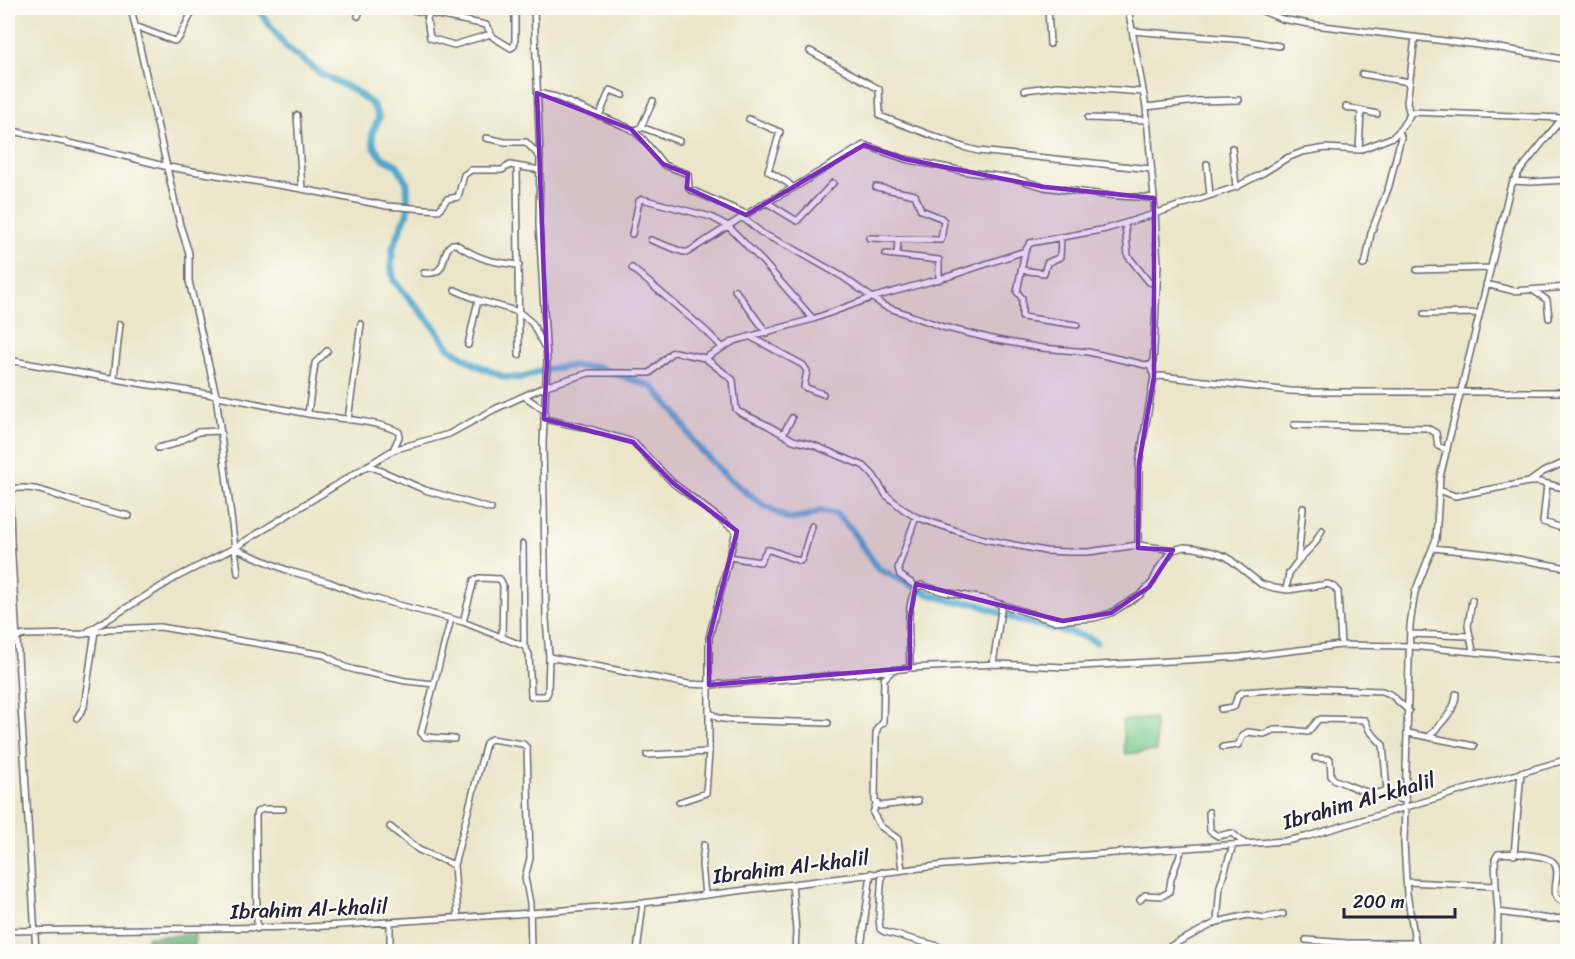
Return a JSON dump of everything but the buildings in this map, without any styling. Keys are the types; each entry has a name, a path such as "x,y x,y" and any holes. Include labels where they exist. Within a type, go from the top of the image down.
{"street":[{"path":"131,8 180,225 189,253 189,281 216,395 238,573"},
{"path":"358,16 361,8"},
{"path":"404,8 432,11 486,24 491,34 508,47 514,46 515,8"},
{"path":"523,544 524,646 529,654 530,690 531,696 546,696 549,657 546,609 544,419 546,350 539,224 540,158 534,8"},
{"path":"1048,8 1050,44"},
{"path":"1128,8 1146,107 1157,250 1154,359 1150,366 1154,377 1139,463 1138,545"},
{"path":"1255,8 1282,19 1315,25 1494,47 1568,60"},
{"path":"432,11 427,20 430,38 454,45 491,34"},
{"path":"135,26 174,41 179,38 191,14"},
{"path":"1132,31 1245,40 1280,46"},
{"path":"1410,115 1407,103 1415,37"},
{"path":"810,51 879,89 881,93 878,113 880,116 963,147 991,153 1151,169"},
{"path":"1362,74 1409,82"},
{"path":"1025,90 1058,86 1143,92"},
{"path":"599,116 610,91 623,95"},
{"path":"537,93 556,98 634,131 664,165 688,174 689,189 744,216 763,234 843,277 884,306 961,332 1025,345 1088,351 1150,366"},
{"path":"1146,107 1197,101 1239,100"},
{"path":"634,131 641,127 653,102"},
{"path":"1346,107 1377,114"},
{"path":"1359,150 1361,111"},
{"path":"1077,325 1022,317 1022,298 1017,292 1025,251 1030,243 1125,224 1236,187 1302,152 1326,148 1359,150 1393,137 1410,115 1416,111 1566,115"},
{"path":"297,115 302,189"},
{"path":"1417,951 1404,843 1410,634 1415,592 1436,539 1439,490 1446,450 1505,205 1513,181 1566,115"},
{"path":"1088,118 1147,120"},
{"path":"748,119 780,132 768,171 793,188"},
{"path":"641,127 679,141"},
{"path":"8,130 92,147 168,167 302,189 387,206 438,210 447,199 458,197 468,171 480,168 499,170 508,165 540,170"},
{"path":"1363,265 1366,261 1373,225 1389,186 1401,137 1399,131"},
{"path":"486,138 505,142 526,142 540,158"},
{"path":"651,240 686,252 864,145 905,159 1017,179 1044,187 1104,195 1154,198"},
{"path":"1232,148 1236,187"},
{"path":"1207,164 1210,195"},
{"path":"517,166 519,355"},
{"path":"1513,181 1531,183 1568,180"},
{"path":"766,202 797,221 833,183"},
{"path":"869,238 941,240 944,221 942,218 921,210 915,195 876,188"},
{"path":"632,234 639,201 642,199 711,217 728,226 813,319"},
{"path":"1125,224 1128,256 1149,282 1156,284"},
{"path":"1021,270 1044,273 1047,263 1060,257 1061,237"},
{"path":"897,254 898,239"},
{"path":"424,273 434,273 439,270 445,261 448,247 452,244 456,244 477,258 496,263 519,265"},
{"path":"705,358 734,341 813,319 871,298 939,280 1025,251"},
{"path":"886,254 939,260 939,280"},
{"path":"632,268 722,347"},
{"path":"1417,270 1490,268"},
{"path":"1486,284 1514,291 1568,287"},
{"path":"455,290 478,300 519,312 532,323 546,350"},
{"path":"735,290 767,333"},
{"path":"1533,291 1547,300 1549,318"},
{"path":"468,345 478,300"},
{"path":"1424,314 1479,313"},
{"path":"114,378 120,324"},
{"path":"348,420 361,324"},
{"path":"752,337 803,365 807,371 804,387 823,394"},
{"path":"308,413 315,363 327,351"},
{"path":"84,633 175,578 234,548 393,450 449,434 495,408 546,386 589,373 650,373 670,353 675,352 705,358 733,380 738,412 801,444 813,445 864,466 886,495 916,517 984,539 1045,551 1088,552 1138,545 1173,550 1184,547 1213,552 1237,564 1261,584 1286,590 1328,584 1334,586 1338,592 1341,645"},
{"path":"8,360 216,395 397,430 399,435 393,450"},
{"path":"1154,377 1290,391 1568,392"},
{"path":"524,396 544,410"},
{"path":"783,434 792,418"},
{"path":"544,419 619,436 633,442 674,483 736,531 709,638 709,752 706,793 679,802"},
{"path":"1294,425 1427,428 1436,433 1438,446 1446,450"},
{"path":"158,448 174,444 198,432 220,431"},
{"path":"8,448 9,540 36,951"},
{"path":"1529,482 1543,472 1568,461"},
{"path":"368,465 425,490 491,509"},
{"path":"1439,490 1455,496 1529,482 1568,489"},
{"path":"1547,484 1543,522 1568,530"},
{"path":"10,489 26,488 50,492 69,500 129,516"},
{"path":"1298,561 1303,508"},
{"path":"916,517 898,568 900,575 917,587"},
{"path":"729,557 760,562 770,549 800,561 812,526"},
{"path":"1286,590 1289,573 1315,543 1322,530"},
{"path":"234,548 289,571 329,582 361,595 463,622 524,646"},
{"path":"1433,548 1489,554 1568,568"},
{"path":"917,587 921,585 1002,604 1045,619 1063,621 1094,618 1111,613 1130,603 1149,587 1159,568 1173,550"},
{"path":"463,622 474,580 478,578 500,579 503,585 502,638"},
{"path":"910,668 910,617 917,587"},
{"path":"1472,600 1469,636 1473,651"},
{"path":"993,664 1002,604"},
{"path":"451,619 421,733 425,737 453,739"},
{"path":"17,637 145,627 180,629 326,655 345,667 355,670 406,681 434,684"},
{"path":"77,718 84,707 95,631"},
{"path":"1410,634 1469,636"},
{"path":"549,657 688,684 709,685 910,668 993,664 1064,667 1133,664 1240,657 1341,645 1410,646 1568,661"},
{"path":"893,670 884,679 883,723 878,726 876,734 874,801 876,804 873,813 880,826 898,839 902,870"},
{"path":"1221,709 1234,707 1238,695 1243,692 1325,688 1386,692 1409,711"},
{"path":"1429,736 1452,710 1456,703 1456,694"},
{"path":"709,712 717,718 730,720 828,723"},
{"path":"1223,747 1238,745 1243,735 1248,732 1264,734 1274,730 1290,730 1308,732 1318,720 1322,719 1365,720 1369,730 1383,744 1387,790 1393,796 1406,800"},
{"path":"1408,733 1474,746"},
{"path":"458,918 454,865 486,743 491,739 523,744 527,748 529,793 530,858 525,878 531,913 531,951"},
{"path":"647,755 709,752"},
{"path":"1315,758 1330,759 1331,776 1335,780 1364,792 1382,793 1387,790"},
{"name":"Ibrahim Al-khalil","path":"8,931 257,929 531,913 643,903 902,870 1054,856 1245,844 1305,837 1568,759"},
{"path":"1514,855 1521,772"},
{"path":"876,804 880,806 918,801"},
{"path":"257,929 256,816 257,812 263,809 283,809"},
{"path":"1209,812 1210,831 1218,836 1232,833 1245,844"},
{"path":"390,827 419,850 454,865"},
{"path":"704,845 702,864 705,895"},
{"path":"1217,921 1220,886 1233,845"},
{"path":"1140,900 1145,895 1162,896 1168,892 1182,849"},
{"path":"1497,951 1498,912 1495,856 1502,853 1547,858 1557,868 1554,891 1556,896 1561,902 1568,903"},
{"path":"882,872 880,928 885,932 938,946 939,951"},
{"path":"862,940 871,873"},
{"path":"1407,882 1496,886"},
{"path":"792,884 796,931 795,951"},
{"path":"638,951 643,903"},
{"path":"1498,912 1550,919 1568,918"},
{"path":"1159,951 1217,921 1248,915 1264,918 1283,914"},
{"path":"390,922 390,951"},
{"path":"1306,940 1347,943 1415,943"}],"highlighted area":[{"path":"537,93 631,129 663,164 688,174 687,188 746,215 864,145 905,159 1044,187 1154,198 1154,377 1139,463 1138,548 1173,550 1149,587 1111,613 1063,621 916,584 910,617 910,668 709,685 709,638 737,531 673,483 633,442 544,419 547,361"}],"green space":[{"path":"1154,718 1157,751 1125,754 1122,721"},
{"path":"195,934 195,951 147,951 147,937"}],"waterway":[{"path":"257,8 287,48 320,73 355,91 373,105 379,118 372,133 374,147 383,158 397,165 407,183 408,211 393,247 391,266 394,281 431,323 449,348 476,365 504,377 521,378 544,370 567,366 597,367 653,387 676,414 696,445 729,479 763,505 789,519 805,517 821,511 836,514 852,530 877,568 929,594 956,602 975,603 1017,620 1084,636 1096,642"}]}
